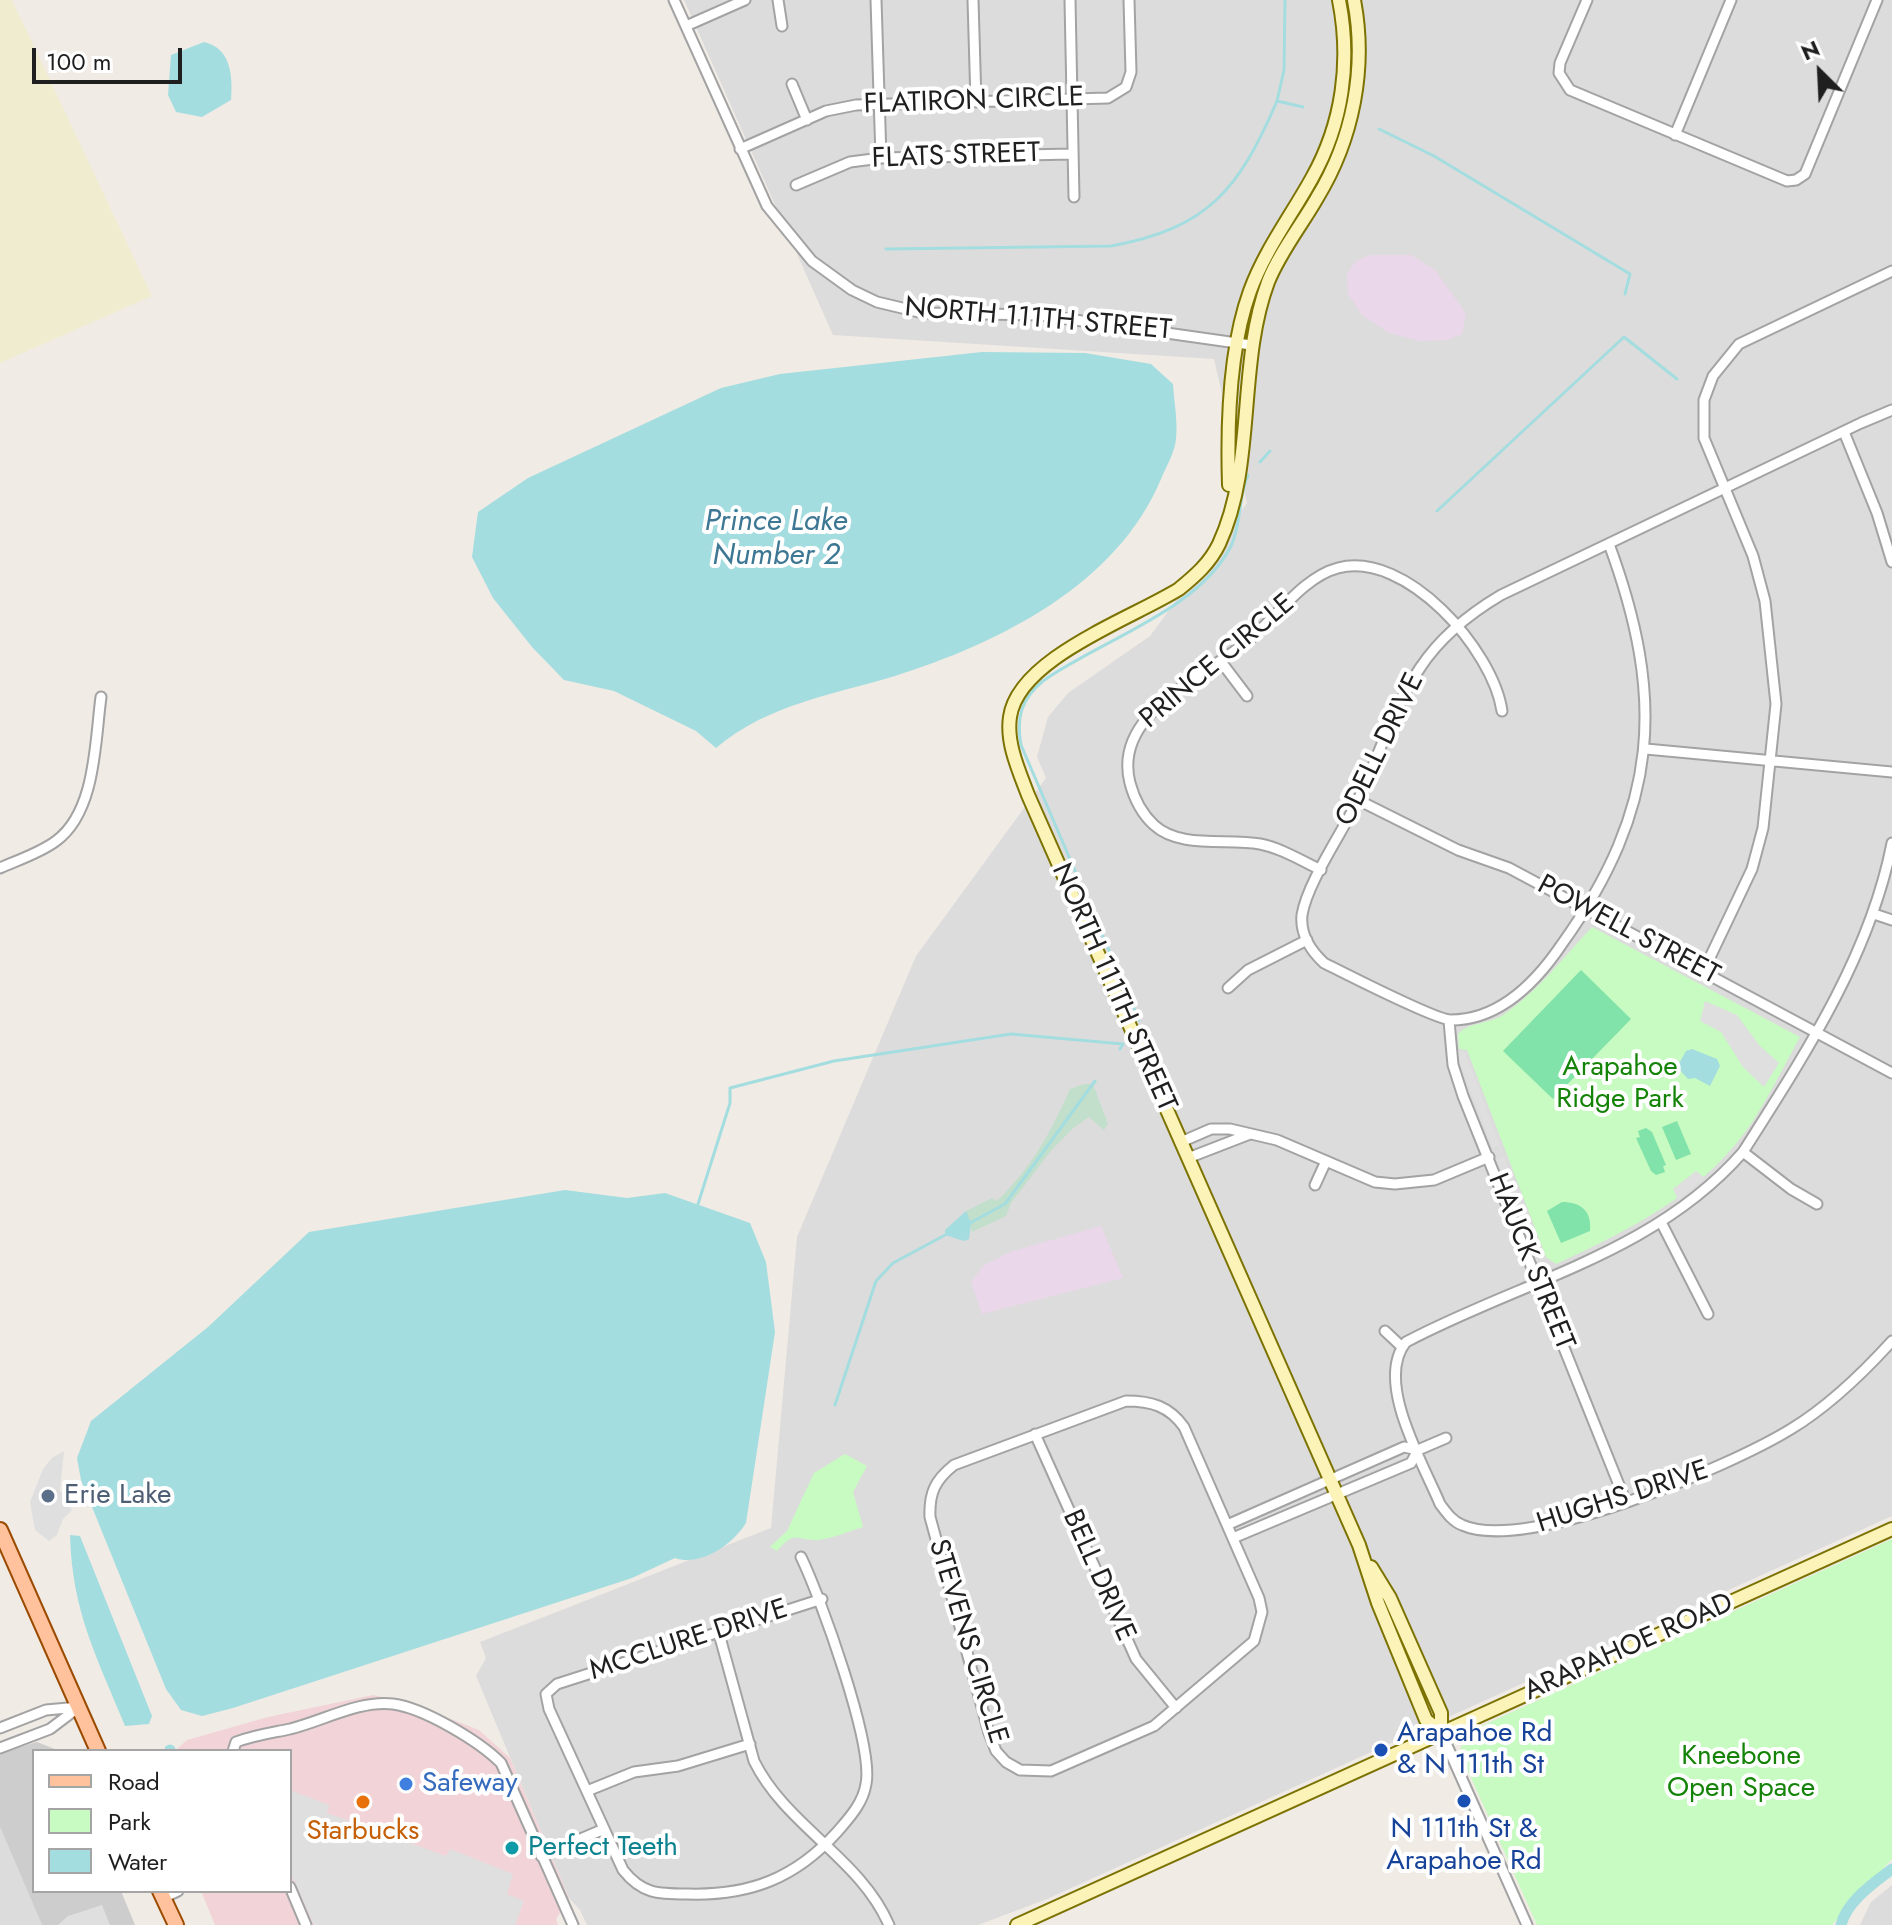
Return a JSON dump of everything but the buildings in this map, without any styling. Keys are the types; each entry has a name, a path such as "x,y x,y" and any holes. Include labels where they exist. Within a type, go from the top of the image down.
{"main road":[{"path":"0,1530 97,1749"},
{"path":"162,1894 176,1925"}],"street":[{"name":"NORTH 111TH STREET","path":"674,0 740,149 778,224 831,277 877,302 923,313 1040,315 1251,345 1238,469 1219,544 1194,576 1163,599 1036,672 1013,701 1009,718 1015,759 1028,795 1359,1545 1390,1598 1441,1713 1441,1732 1527,1925"},
{"path":"686,26 745,0"},
{"path":"778,0 782,26"},
{"path":"876,0 881,158"},
{"path":"973,0 976,102"},
{"path":"1070,0 1074,197"},
{"name":"FLATIRON CIRCLE","path":"740,149 807,120 856,105 1108,98 1126,87 1131,72 1129,0"},
{"path":"1237,342 1249,293 1261,265 1313,178 1333,131 1345,65 1339,0"},
{"path":"1251,345 1268,282 1328,179 1348,131 1358,75 1354,0"},
{"path":"1587,0 1560,63 1563,83 1570,90 1780,179 1796,180 1810,164 1877,0"},
{"path":"1675,135 1731,0"},
{"path":"792,84 807,120"},
{"name":"FLATS STREET","path":"796,185 850,162 881,158 1072,154"},
{"path":"1704,970 1752,869 1763,828 1776,704 1765,601 1753,556 1704,438 1703,410 1713,376 1739,344 1892,271"},
{"name":"NORTH 111TH STREET","path":"1230,509 1228,468 1237,342"},
{"name":"ODELL DRIVE","path":"1307,940 1302,914 1321,870 1358,800 1420,667 1454,627 1501,595 1892,410"},
{"path":"1844,432 1877,513 1892,562"},
{"path":"1228,988 1248,970 1307,940 1324,963 1449,1021 1474,1017 1509,1002 1542,971 1587,910 1622,841 1634,810 1646,749 1641,655 1625,588 1609,544"},
{"name":"PRINCE CIRCLE","path":"1321,870 1264,845 1185,838 1164,831 1147,816 1133,793 1127,756 1142,721 1222,663 1270,623 1315,578 1337,568 1378,568 1398,575 1416,587 1454,627 1490,673 1499,689 1502,711"},
{"path":"1222,663 1247,696"},
{"path":"0,868 57,841 71,827 80,810 90,771 101,697"},
{"path":"1646,749 1892,772"},
{"name":"POWELL STREET","path":"1358,800 1446,845 1509,868 1892,1073"},
{"path":"1385,1331 1402,1347 1429,1330 1625,1245 1662,1224 1697,1197 1743,1152 1817,1031 1874,914 1892,843"},
{"path":"1874,914 1892,920"},
{"name":"HAUCK STREET","path":"1449,1021 1453,1065 1536,1283 1625,1500"},
{"path":"1181,1142 1211,1129 1250,1134 1277,1140 1375,1182 1419,1184 1489,1157"},
{"path":"1188,1158 1250,1134"},
{"path":"1743,1152 1791,1189 1817,1204"},
{"path":"1315,1185 1326,1161"},
{"path":"1662,1224 1708,1314"},
{"name":"HUGHS DRIVE","path":"1402,1347 1395,1366 1396,1397 1448,1516 1475,1529 1518,1530 1566,1521 1716,1469 1781,1435 1839,1394 1892,1341"},
{"name":"STEVENS CIRCLE","path":"1126,1401 1141,1401 1167,1409 1177,1417 1259,1598 1260,1627 1254,1641 1176,1708 1154,1726 1051,1771 1020,1770 1006,1762 996,1751 930,1517 932,1489 940,1476 954,1465 1035,1434 1126,1401"},
{"name":"BELL DRIVE","path":"1035,1434 1136,1659 1176,1708"},
{"path":"1227,1525 1404,1447 1418,1450 1446,1438"},
{"path":"1233,1538 1411,1463 1418,1450"},
{"name":"ARAPAHOE ROAD","path":"1017,1925 1892,1529"},
{"path":"750,1744 678,1766 634,1772 587,1791 623,1870 634,1883 654,1895 712,1895 749,1890 778,1880 825,1845 862,1799 867,1764 822,1599 801,1557"},
{"name":"MCCLURE DRIVE","path":"587,1791 549,1709 546,1694 557,1684 822,1599"},
{"path":"718,1630 754,1761 772,1793 873,1895 889,1925"},
{"path":"234,1749 236,1742 257,1734 290,1729 352,1709 393,1704 462,1731 501,1763 571,1920"},
{"path":"0,1728 46,1710 79,1707"},
{"path":"0,1748 50,1729 79,1707"},
{"path":"541,1856 604,1829"},
{"path":"292,1892 306,1925"}],"shaded area":[{"path":"0,0 12,0 152,296 0,363"},
{"path":"684,0 1892,0 1892,1516 1047,1899 978,1925 587,1925 580,1910 569,1898 476,1676 486,1658 480,1642 771,1528 797,1237 916,956 1046,778 1037,757 1048,717 1068,693 1150,636 1247,503 1214,359 833,335"},
{"path":"1370,255 1411,255 1435,270 1466,313 1462,334 1447,340 1420,341 1389,333 1362,315 1348,294 1347,274 1356,261"},
{"path":"1705,1001 1737,1015 1760,1046 1779,1063 1764,1087 1743,1067 1721,1032 1700,1021"},
{"path":"1455,1051 1465,1052 1504,1156 1499,1146 1493,1148"},
{"path":"1504,1156 1537,1244 1529,1248 1497,1159"},
{"path":"1696,1171 1705,1178 1678,1200 1673,1189"},
{"path":"1101,1226 1123,1278 982,1314 971,1282 983,1266 1010,1252"},
{"name":"Erie Lake","path":"64,1451 60,1490 72,1510 63,1519 57,1535 49,1541 35,1530 30,1502 43,1469 52,1458"},
{"path":"373,1695 410,1703 479,1730 510,1758 569,1898 556,1919 558,1925 215,1925 202,1893 292,1893 292,1749 178,1748 187,1740 268,1717"},
{"path":"37,1742 55,1749 32,1749 32,1893 122,1893 135,1925 42,1925 0,1827 0,1753"},
{"path":"292,1791 329,1805 327,1813 446,1856 450,1849 513,1874 507,1894 524,1901 515,1925 314,1925 292,1876"},
{"path":"0,1827 42,1925 0,1925"},
{"path":"1892,1885 1892,1925 1860,1925 1871,1902"},
{"path":"102,1905 110,1925 58,1925 68,1916"}],"green space":[{"name":"Arapahoe Ridge Park","path":"1592,927 1800,1037 1755,1118 1715,1167 1640,1222 1556,1264 1546,1257 1467,1050 1459,1049 1458,1034 1468,1027 1497,1018 1515,1006 1550,974"},
{"path":"1581,970 1631,1019 1553,1099 1503,1051"},
{"path":"1093,1084 1108,1124 1104,1130 1089,1117 1072,1129 1011,1203 1006,1216 972,1232 966,1211 992,1198 997,1201 1039,1149 1070,1089"},
{"path":"1677,1121 1691,1154 1676,1160 1662,1127"},
{"path":"1646,1128 1652,1132 1666,1165 1663,1166 1665,1172 1656,1175 1651,1171 1636,1138 1640,1137 1638,1131"},
{"path":"1562,1202 1584,1209 1589,1218 1590,1231 1561,1243 1547,1211"},
{"path":"845,1454 867,1466 853,1492 863,1527 823,1539 793,1538 777,1551 770,1547 787,1531 814,1473"},
{"name":"Kneebone Open Space","path":"1892,1539 1892,1859 1832,1925 1537,1925 1460,1753 1464,1734"}],"water":[{"path":"204,42 220,50 225,57 230,73 231,100 202,117 176,112 168,95 171,55"},
{"name":"Prince Lake Number 2","path":"982,352 1085,353 1151,364 1173,384 1177,425 1175,444 1161,479 1141,517 1116,550 1085,579 1050,605 974,646 895,676 779,711 736,733 716,748 696,731 614,691 564,680 532,647 493,598 472,557 478,512 528,478 721,388 780,374"},
{"path":"1692,1049 1717,1059 1720,1066 1710,1086 1695,1078 1688,1079 1677,1067 1686,1051"},
{"name":"Erie Lake","path":"565,1190 627,1198 665,1193 750,1223 766,1262 775,1332 746,1523 725,1546 705,1556 685,1560 675,1558 632,1578 233,1708 202,1716 181,1710 166,1689 81,1480 77,1458 91,1421 208,1327 309,1232"},
{"path":"966,1211 971,1223 969,1239 964,1241 945,1235 945,1230"},
{"path":"70,1535 80,1536 152,1716 149,1724 125,1726 81,1611"}],"waterway":[{"path":"1285,0 1284,70 1277,101 1303,107"},
{"path":"886,249 1111,246 1173,228 1197,215 1234,181 1277,101"},
{"path":"1379,129 1434,156 1630,274 1625,294"},
{"path":"1437,511 1624,337 1677,379"},
{"path":"1260,462 1270,451"},
{"path":"1139,1020 1021,745 1020,718 1025,702 1043,681 1172,606 1196,589 1216,569 1231,546 1248,475"},
{"path":"698,1204 730,1103 730,1088 834,1061 1011,1034 1123,1044 1120,1049"},
{"path":"968,1224 1005,1204 1095,1081"},
{"path":"835,1405 876,1281 893,1263 947,1234"},
{"path":"1841,1925 1855,1900 1892,1869"}],"place":[{"name":"Erie Lake","path":"48,1496"},
{"name":"Arapahoe Rd & N 111th St","path":"1381,1750"},
{"name":"Safeway","path":"406,1784"},
{"name":"N 111th St & Arapahoe Rd","path":"1464,1801"},
{"name":"Starbucks","path":"363,1802"},
{"name":"Perfect Teeth","path":"512,1848"}]}
